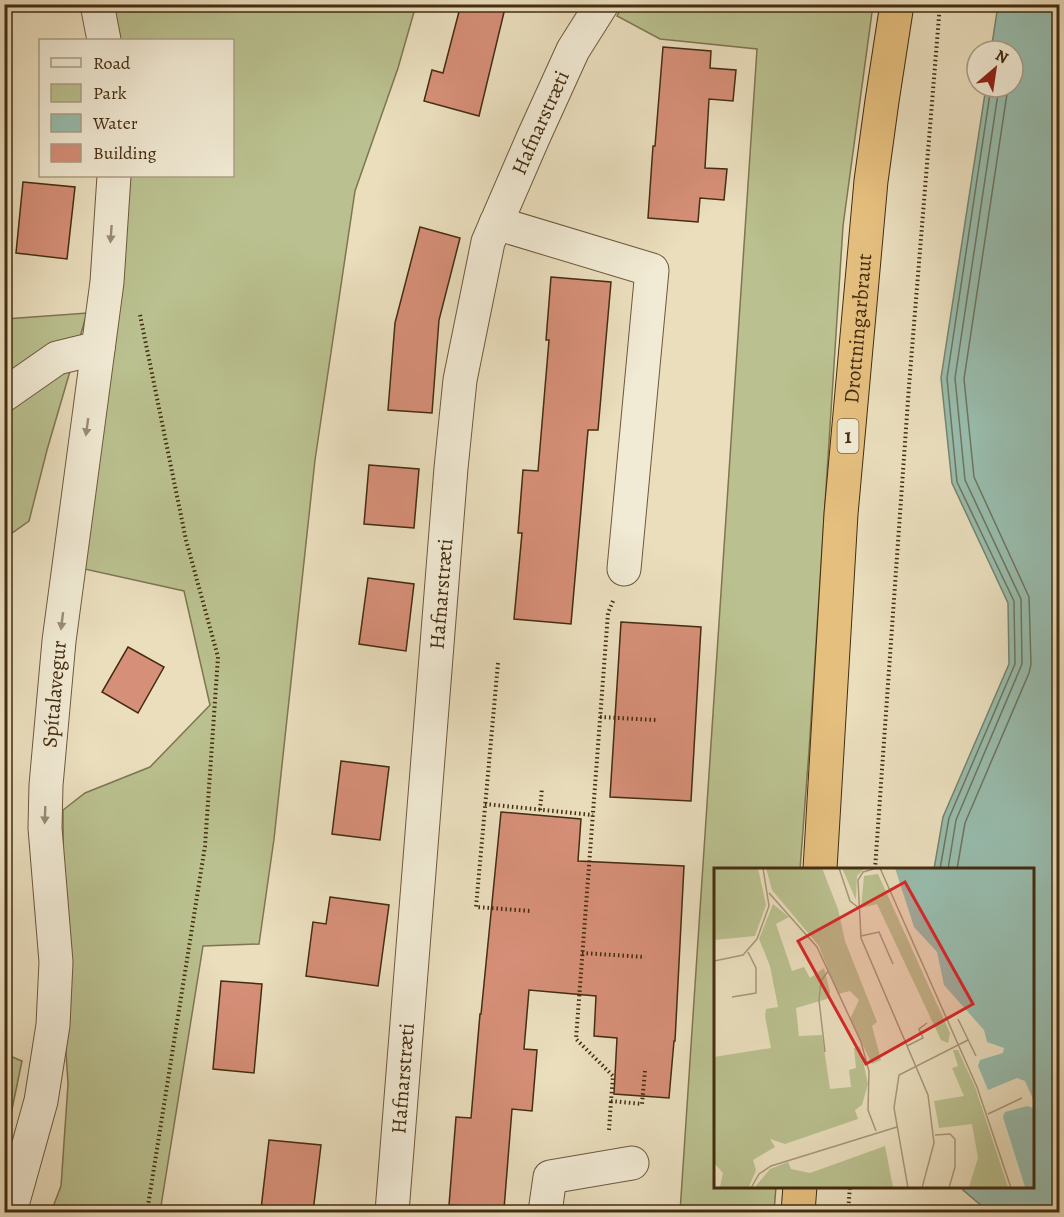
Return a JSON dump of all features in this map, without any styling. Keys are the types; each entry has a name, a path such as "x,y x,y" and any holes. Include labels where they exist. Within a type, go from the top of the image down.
{"highway":[{"name":"Drottningarbraut","path":"820,868 844,478 871,181 897,4"},
{"path":"798,1212 800,1187"}],"street":[{"path":"98,4 104,39"},
{"name":"Hafnarstræti","path":"392,1212 449,492 460,380 488,242 573,50 600,6"},
{"name":"Spítalavegur","path":"10,1212 40,1101 53,1025 56,962 45,828 46,785 59,642 107,282 114,177"},
{"path":"496,223 652,270 624,569"},
{"path":"4,395 57,358 98,348"},
{"path":"545,1212 550,1177 632,1163"}],"path":[{"path":"875,868 908,397 940,4"},
{"path":"139,310 186,540 218,657 205,846 147,1212"},
{"path":"624,569 608,613 576,1040 613,1076 610,1101 642,1104 645,1071"},
{"path":"498,663 476,907 531,911"},
{"path":"600,717 656,720"},
{"path":"540,810 542,788"},
{"path":"485,804 593,815"},
{"path":"582,953 645,957"},
{"path":"848,1212 850,1187"}],"green space":[{"path":"112,5 416,5 398,68 355,191 315,460 274,839 259,944 203,946 160,1212 51,1212 61,1186 68,1084 64,1022 63,810 85,793 150,767 210,705 184,591 80,568 128,177 234,177 234,39 117,39"},
{"path":"623,5 873,5 843,226 800,868 714,868 714,1187 776,1187 774,1212 680,1212 757,49 660,39 617,16"},
{"path":"87,313 29,521 5,538 5,319"},
{"path":"5,1054 22,1061 5,1143"}],"water":[{"path":"998,5 1059,5 1059,1212 989,1212 962,1187 1034,1187 1034,868 934,868 943,817 1009,664 1008,603 952,483 941,378 984,99 1025,99 1025,39 993,39"}],"building":[{"path":"461,4 506,4 479,116 424,101 432,70 443,73"},
{"path":"663,47 711,51 710,68 736,70 733,101 709,99 705,168 727,169 724,200 700,198 698,222 648,218"},
{"path":"23,182 75,187 67,259 16,253"},
{"path":"420,227 460,238 439,320 432,413 388,410 395,323"},
{"path":"551,277 611,282 598,430 588,430 571,624 514,619 522,533 518,533 523,470 538,471 549,340 546,340"},
{"path":"369,465 419,469 414,528 364,524"},
{"path":"368,578 414,584 406,651 359,644"},
{"path":"621,622 701,627 691,801 610,797"},
{"path":"128,647 164,667 138,713 102,692"},
{"path":"341,761 389,767 380,840 332,834"},
{"path":"501,812 581,819 578,861 684,866 675,1041 669,1098 614,1094 617,1038 594,1036 596,996 529,990 524,1049 537,1050 532,1111 512,1109 504,1209 449,1205 456,1117 471,1118"},
{"path":"330,897 389,905 378,986 306,976 313,922 326,924"},
{"path":"221,981 262,984 254,1073 213,1069"},
{"path":"269,1140 321,1145 313,1212 261,1209"}]}
